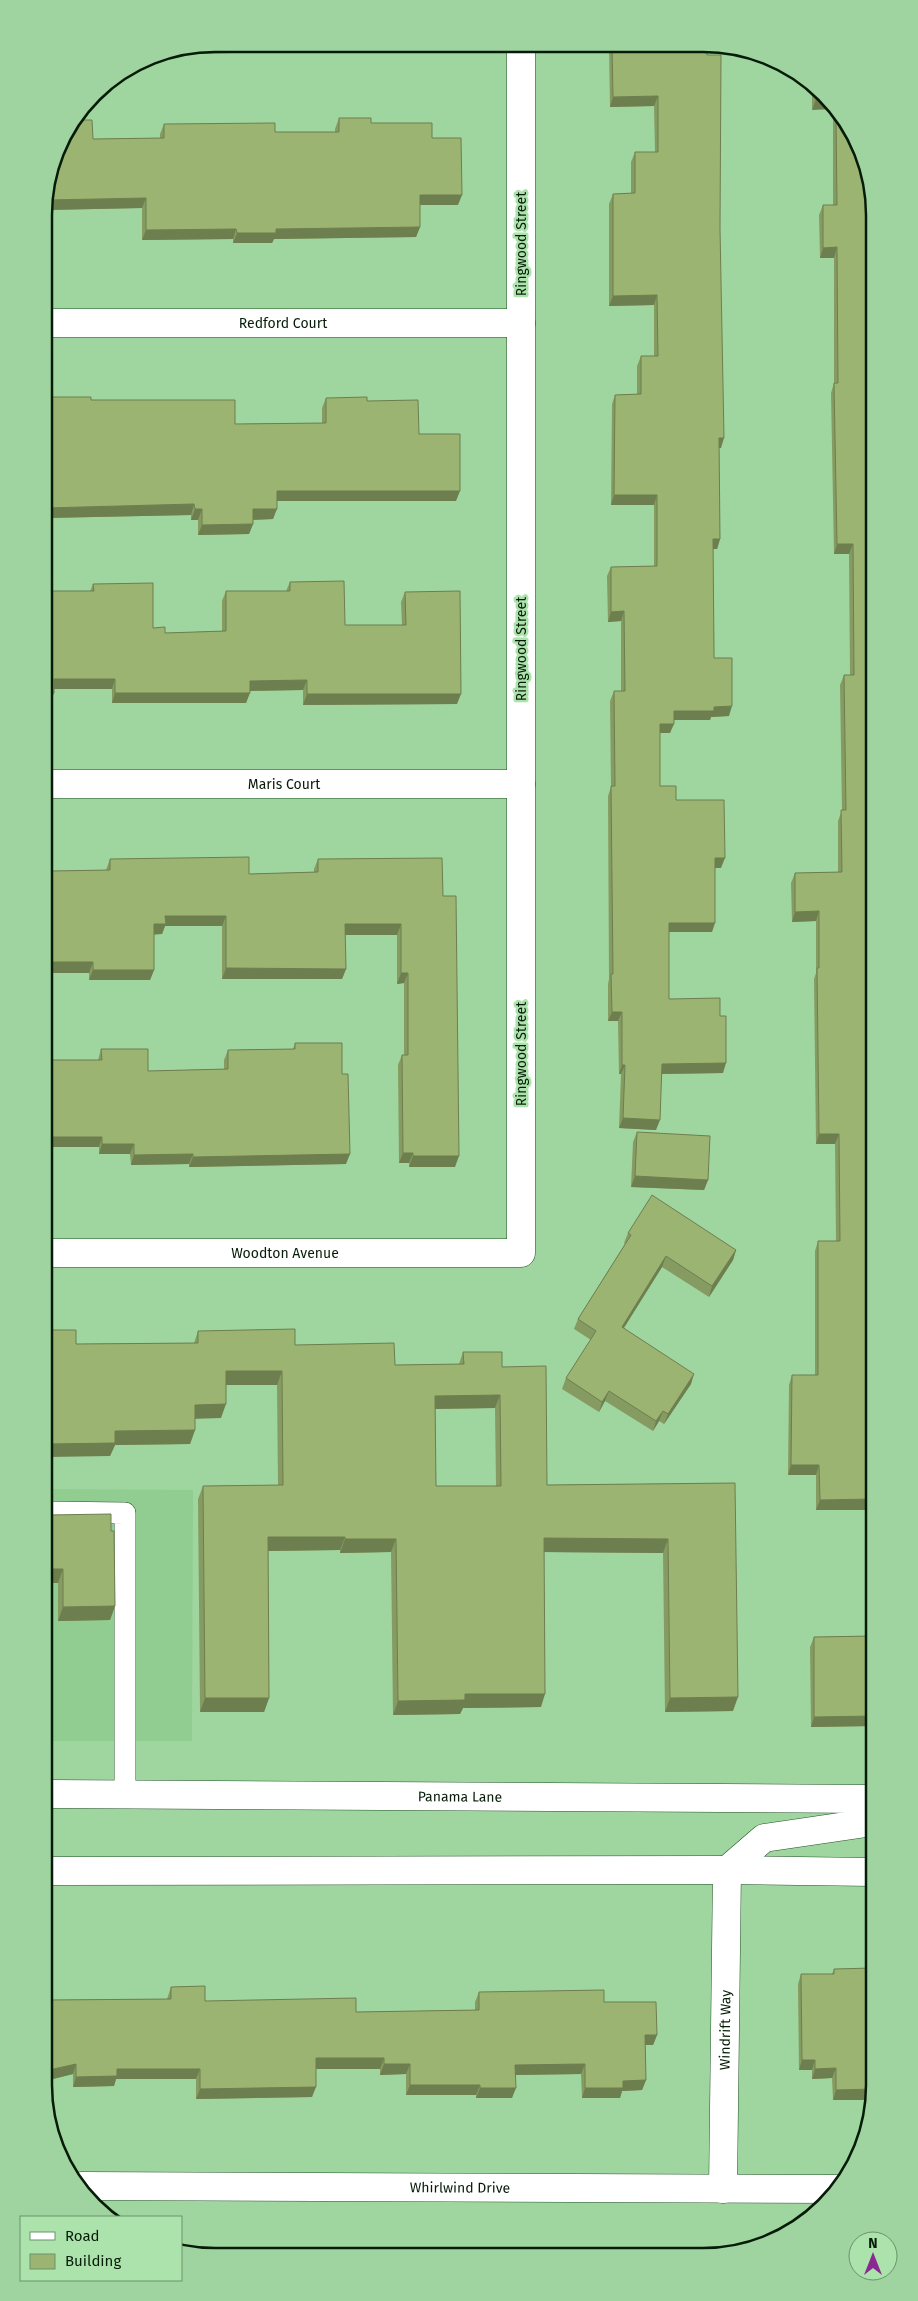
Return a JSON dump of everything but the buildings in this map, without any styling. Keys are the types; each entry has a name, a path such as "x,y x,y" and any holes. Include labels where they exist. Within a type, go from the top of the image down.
{"street":[{"name":"Ringwood Street","path":"521,52 521,1253"},
{"name":"Redford Court","path":"53,323 521,323"},
{"name":"Maris Court","path":"53,784 521,784"},
{"name":"Woodton Avenue","path":"52,1253 521,1253"},
{"name":"Panama Lane","path":"52,1794 865,1799"},
{"path":"727,1870 764,1838 865,1823"},
{"path":"52,1871 727,1870 865,1872"},
{"name":"Windrift Way","path":"723,2189 727,1870"},
{"name":"Whirlwind Drive","path":"87,2186 828,2189"}],"lane":[{"path":"52,1512 125,1513 125,1795"}],"shaded area":[{"path":"52,1489 193,1490 192,1741 52,1741"}]}
